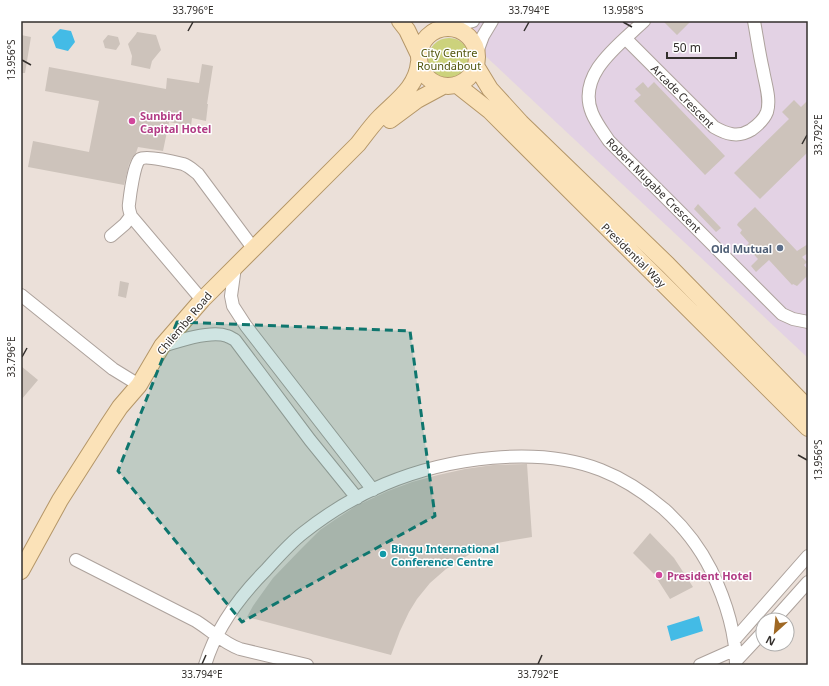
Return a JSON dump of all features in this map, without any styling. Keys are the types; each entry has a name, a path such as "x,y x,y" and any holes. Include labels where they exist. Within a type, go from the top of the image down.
{"main road":[{"path":"400,21 407,30 425,75 430,80 450,86"},
{"path":"358,144 417,100 469,78 477,59 472,39 460,30 434,25 426,21"},
{"path":"358,144 379,118 412,84 418,72 420,48 427,36 433,32 446,28"},
{"name":"Presidential Way","path":"477,59 490,89 521,123 668,265 808,408"},
{"name":"Presidential Way","path":"450,86 477,99 490,111 808,428"},
{"name":"Chilembe Road","path":"21,572 60,500 120,407 139,385 162,346 202,300 358,144"},
{"path":"778,378 808,400"}],"street":[{"path":"446,28 473,21"},
{"path":"477,59 483,36 492,21"},
{"name":"Robert Mugabe Crescent","path":"644,21 604,60 594,72 588,88 591,112 597,124 609,141 782,314 793,320 808,322"},
{"name":"Arcade Crescent","path":"626,38 714,127 726,134 733,135 745,133 754,128 764,120 768,110 767,90 754,21"},
{"path":"202,300 131,216 128,205 136,166 141,158 146,157 183,164 191,168 198,174 253,248"},
{"path":"111,236 125,224 131,216"},
{"path":"235,267 231,296 233,306 246,326 373,490"},
{"path":"21,295 113,369 139,385"},
{"path":"162,346 188,338 215,334 226,335 235,340 310,440 357,498"},
{"path":"205,665 216,635 233,609 248,590 288,547 317,522 357,498 404,477 442,465 514,456 552,458 574,462 602,470 650,497 691,536 706,559 719,586 736,653"},
{"path":"736,653 808,556"},
{"path":"76,560 178,611 209,629 220,640 229,645 307,665"},
{"path":"781,612 808,582"},
{"path":"700,665 736,653 755,638"}],"highlighted area":[{"path":"177,322 410,331 435,516 242,622 118,471"}],"shaded area":[{"path":"448,21 808,21 808,358"}],"green space":[{"name":"City Centre Roundabout","path":"445,38 453,38 461,41 467,47 470,59 467,71 461,77 453,80 445,80 437,77 431,71 428,63 428,55 431,47 437,41"}],"water":[{"path":"60,29 71,31 75,42 68,51 56,48 52,37"},
{"path":"699,616 703,631 671,641 667,626"}],"building":[{"path":"663,21 691,21 677,35"},
{"path":"137,32 156,35 161,50 152,61 150,69 131,65 132,56 128,44"},
{"path":"21,35 31,37 25,73 21,73"},
{"path":"108,35 118,37 120,44 116,50 105,48 103,41"},
{"name":"Sunbird Capital Hotel","path":"202,64 213,66 206,121 192,118 191,126 169,122 163,151 138,147 129,164 124,185 28,167 33,141 89,152 99,101 45,91 49,67 166,89 167,78 199,83"},
{"path":"643,82 648,88 654,82 725,156 705,175 634,101 641,95 635,89"},
{"path":"794,100 801,107 808,100 808,152 760,199 734,173 789,119 782,112"},
{"path":"698,204 721,228 716,232 694,209"},
{"path":"755,207 797,251 808,244 808,253 802,257 807,262 804,265 808,270 808,275 797,286 792,285 769,260 756,272 751,266 758,259 746,246 749,243 740,233 742,230 737,225"},
{"path":"120,281 129,283 126,298 118,296"},
{"path":"21,366 38,380 21,400"},
{"name":"Bingu International Conference Centre","path":"527,464 532,537 497,543 478,549 446,569 430,583 417,599 400,631 391,655 247,617 273,578 301,549 320,530 356,506 388,491 412,482 438,475 493,465"},
{"path":"650,533 674,558 693,587 670,599 654,574 633,553"}],"place":[{"name":"Sunbird Capital Hotel","path":"132,121"},
{"name":"Old Mutual","path":"780,248"},
{"name":"Bingu International Conference Centre","path":"383,554"},
{"name":"President Hotel","path":"659,575"}]}
